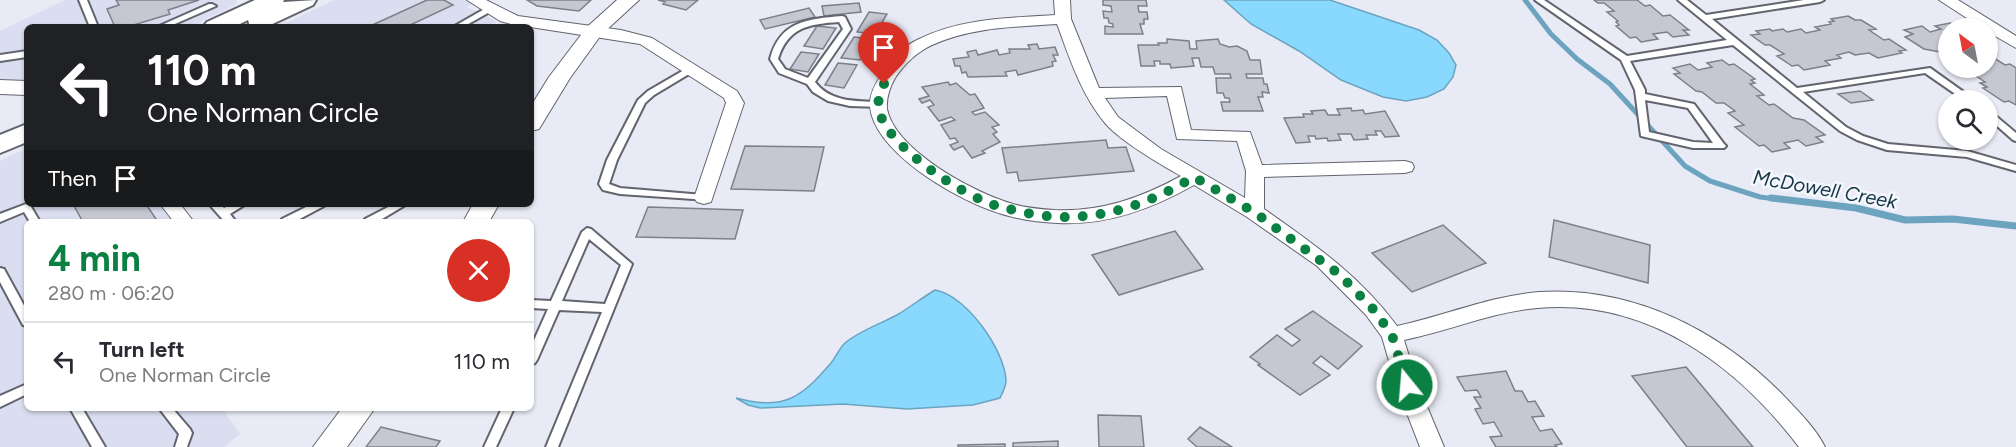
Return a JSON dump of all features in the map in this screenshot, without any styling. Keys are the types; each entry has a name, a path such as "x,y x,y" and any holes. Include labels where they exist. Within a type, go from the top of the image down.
{"main road":[{"path":"254,24 305,0"},
{"path":"213,16 263,2"},
{"path":"0,128 24,116"},
{"path":"0,145 24,133"}],"street":[{"path":"475,0 517,21 594,31 646,41 731,94 735,103 704,198"},
{"path":"534,119 560,77 594,31 628,0"},
{"path":"1062,0 1063,19 1087,83 1112,121 1130,136 1254,212 1339,274 1373,309 1392,335 1407,385 1432,447"},
{"path":"1947,0 2016,43"},
{"path":"1970,0 2016,28"},
{"path":"1063,19 960,31 940,35 922,43 895,66 884,84 878,99 884,125 909,152 948,181 995,206 1045,216 1103,215 1141,204 1194,177"},
{"path":"0,87 24,88"},
{"path":"1093,93 1175,92 1183,135 1244,136 1255,171 1254,212"},
{"path":"1255,171 1405,166"},
{"path":"172,207 182,219"},
{"path":"1392,335 1535,300 1564,297 1591,299 1620,306 1674,325 1727,358 1781,408 1813,447"},
{"path":"329,447 358,411"}],"lane":[{"path":"83,0 93,24"},
{"path":"1539,0 1625,59 1640,90 1640,96 1644,134 1694,145 1721,146 1691,106 1640,96"},
{"path":"1682,0 1843,129 1860,138 1887,147 1967,154 2016,168"},
{"path":"1705,18 1820,0"},
{"path":"463,24 491,9"},
{"path":"175,24 213,16"},
{"path":"810,82 847,29 842,19 802,24 786,34 776,45 774,59 782,71 810,82 815,91 836,103 878,105"},
{"path":"1625,59 1734,42"},
{"path":"0,57 24,54"},
{"path":"691,69 641,102 617,150 604,184 612,190 704,198"},
{"path":"1795,91 1927,70 1955,90"},
{"path":"1998,123 2016,138"},
{"path":"0,218 26,207"},
{"path":"217,207 228,219"},
{"path":"223,213 235,207"},
{"path":"292,219 314,207"},
{"path":"374,219 396,207"},
{"path":"534,353 587,232 627,264 552,447"},
{"path":"0,272 24,316"},
{"path":"534,304 608,308"},
{"path":"0,402 24,390"},
{"path":"78,411 99,447"},
{"path":"168,411 186,433 181,447"},
{"path":"490,447 507,411"}],"shaded area":[{"path":"65,0 237,0 235,5 195,24 24,24 24,80 0,79 0,31"},
{"path":"334,0 480,0 467,7 496,21 491,24 284,24"},
{"path":"24,149 24,207 160,207 170,219 24,219 24,411 224,411 240,434 224,447 0,447 0,161"}],"water":[{"path":"1224,0 1330,0 1419,30 1437,40 1456,65 1453,77 1444,89 1427,97 1406,101 1383,97 1341,80 1299,51 1251,24"},
{"path":"935,290 959,302 982,326 991,340 1004,368 1006,381 1000,398 973,405 907,409 843,404 760,408 748,405 736,398 767,403 779,402 800,393 833,361 842,346 849,340 897,315"}],"building":[{"path":"116,0 199,0 168,10 170,14 137,24 114,24 107,9 119,5"},
{"path":"427,0 444,0 453,5 412,24 375,24"},
{"path":"527,0 591,0 579,11 537,6"},
{"path":"658,0 698,0 686,10 663,4 665,2"},
{"path":"1103,0 1146,0 1147,6 1138,6 1139,12 1147,12 1148,19 1144,19 1144,24 1140,24 1143,34 1105,34 1105,26 1113,27 1113,24 1109,23 1108,18 1104,18 1103,11 1112,12 1111,6 1103,5"},
{"path":"1594,0 1637,0 1645,6 1650,5 1663,16 1670,15 1689,30 1683,30 1689,35 1673,37 1667,32 1653,34 1658,39 1641,42 1636,37 1630,38 1616,26 1619,25 1616,22 1618,21 1607,12 1614,11 1604,3"},
{"path":"859,3 861,12 824,16 822,6"},
{"path":"809,8 815,17 765,29 760,20"},
{"path":"869,12 887,14 875,34 857,32"},
{"path":"1848,16 1861,20 1876,29 1869,30 1884,40 1889,39 1906,50 1878,58 1869,53 1855,55 1849,52 1837,55 1841,58 1825,61 1830,65 1804,70 1798,65 1792,66 1777,56 1784,54 1751,35 1760,34 1756,31 1770,29 1772,31 1783,29 1787,32 1801,29 1806,33 1820,30 1815,27 1831,24 1829,22 1834,21 1831,19"},
{"path":"817,26 836,28 823,49 804,46"},
{"path":"1922,26 1930,32 1938,30 1938,52 1924,49 1905,37 1913,34 1904,30"},
{"path":"854,37 872,39 860,60 841,58"},
{"path":"1167,39 1189,41 1190,49 1197,49 1196,41 1218,39 1220,44 1229,47 1237,46 1247,51 1250,60 1260,60 1262,74 1246,74 1247,78 1263,78 1264,84 1267,84 1269,93 1262,92 1263,97 1258,97 1263,111 1223,111 1221,102 1230,102 1223,93 1217,93 1216,78 1231,78 1230,74 1215,74 1213,67 1201,67 1199,58 1192,58 1194,66 1171,68 1170,64 1160,64 1160,61 1154,61 1155,66 1141,66 1138,45 1159,45 1158,43 1167,43"},
{"path":"1037,44 1039,49 1055,47 1058,55 1053,55 1056,61 1052,62 1053,66 1018,75 1016,70 1005,72 1007,76 968,77 966,72 962,73 960,66 955,66 953,59 969,57 967,52 976,50 978,55 997,50 999,55 1010,53 1009,49 1030,49 1028,45"},
{"path":"801,52 819,54 808,72 790,69"},
{"path":"1722,60 1729,65 1734,64 1755,79 1751,80 1755,83 1750,84 1764,95 1757,96 1769,105 1774,104 1793,118 1804,120 1825,135 1816,137 1823,142 1806,146 1798,140 1784,143 1790,148 1772,152 1764,145 1759,146 1735,127 1744,125 1728,113 1735,111 1724,103 1716,103 1702,92 1696,91 1674,74 1680,73 1673,68 1690,64 1698,70 1712,67 1707,63"},
{"path":"1998,61 2016,68 2016,105 1998,98 1998,90 1983,88 1987,87 1980,83 1985,82 1979,78 1998,78"},
{"path":"838,63 857,65 844,88 825,85"},
{"path":"948,82 950,85 956,83 970,95 975,94 984,108 972,112 975,115 985,112 999,125 992,127 997,132 993,134 1000,142 982,151 985,153 972,158 963,146 954,150 950,145 958,142 955,138 950,139 941,125 955,120 951,117 939,121 928,107 934,105 930,100 922,103 919,99 929,96 922,87"},
{"path":"1860,91 1873,100 1851,103 1838,94"},
{"path":"1351,108 1352,111 1363,110 1365,114 1385,111 1399,136 1385,137 1381,131 1375,131 1377,135 1366,135 1368,139 1354,140 1351,134 1338,134 1341,140 1328,141 1327,138 1316,139 1315,136 1308,136 1310,142 1296,143 1284,118 1304,117 1303,114 1313,114 1311,111 1325,110 1328,115 1340,115 1337,109"},
{"path":"1106,140 1108,148 1126,147 1134,171 1019,181 1017,172 1007,173 1002,148"},
{"path":"745,146 824,147 814,191 731,189"},
{"path":"75,207 148,207 156,219 81,219"},
{"path":"648,207 743,210 735,239 636,237"},
{"path":"1554,220 1650,245 1648,283 1549,257"},
{"path":"1443,225 1486,263 1412,292 1372,253"},
{"path":"1175,231 1203,269 1119,295 1092,255"},
{"path":"1313,311 1362,346 1338,369 1321,356 1313,363 1330,375 1300,395 1250,357 1277,335 1292,346 1300,340 1285,329"},
{"path":"1686,367 1753,447 1687,447 1632,376"},
{"path":"1506,371 1515,391 1522,391 1528,402 1535,401 1544,416 1532,417 1540,431 1552,429 1562,444 1555,445 1557,447 1496,447 1490,437 1502,436 1494,422 1483,424 1475,409 1481,408 1474,397 1481,397 1477,390 1465,391 1457,377"},
{"path":"1098,415 1141,416 1144,447 1099,447"},
{"path":"381,427 440,441 436,447 366,447"},
{"path":"1200,427 1232,447 1197,447 1188,439"},
{"path":"1058,441 1058,447 1013,447 1013,443"},
{"path":"1005,444 1005,447 958,447 958,445"}],"waterway":[{"name":"McDowell Creek","path":"1525,0 1551,34 1577,59 1610,84 1685,166 1710,181 1760,197 1785,200"},
{"name":"McDowell Creek","path":"1771,198 1856,208 1905,220 1953,219 2016,226"}],"route":[{"path":"884,84 878,99 879,110 884,125 896,139 925,166 995,206 1045,216 1103,215 1141,204 1194,177 1254,212 1339,274 1373,309 1392,335 1407,385"}]}
